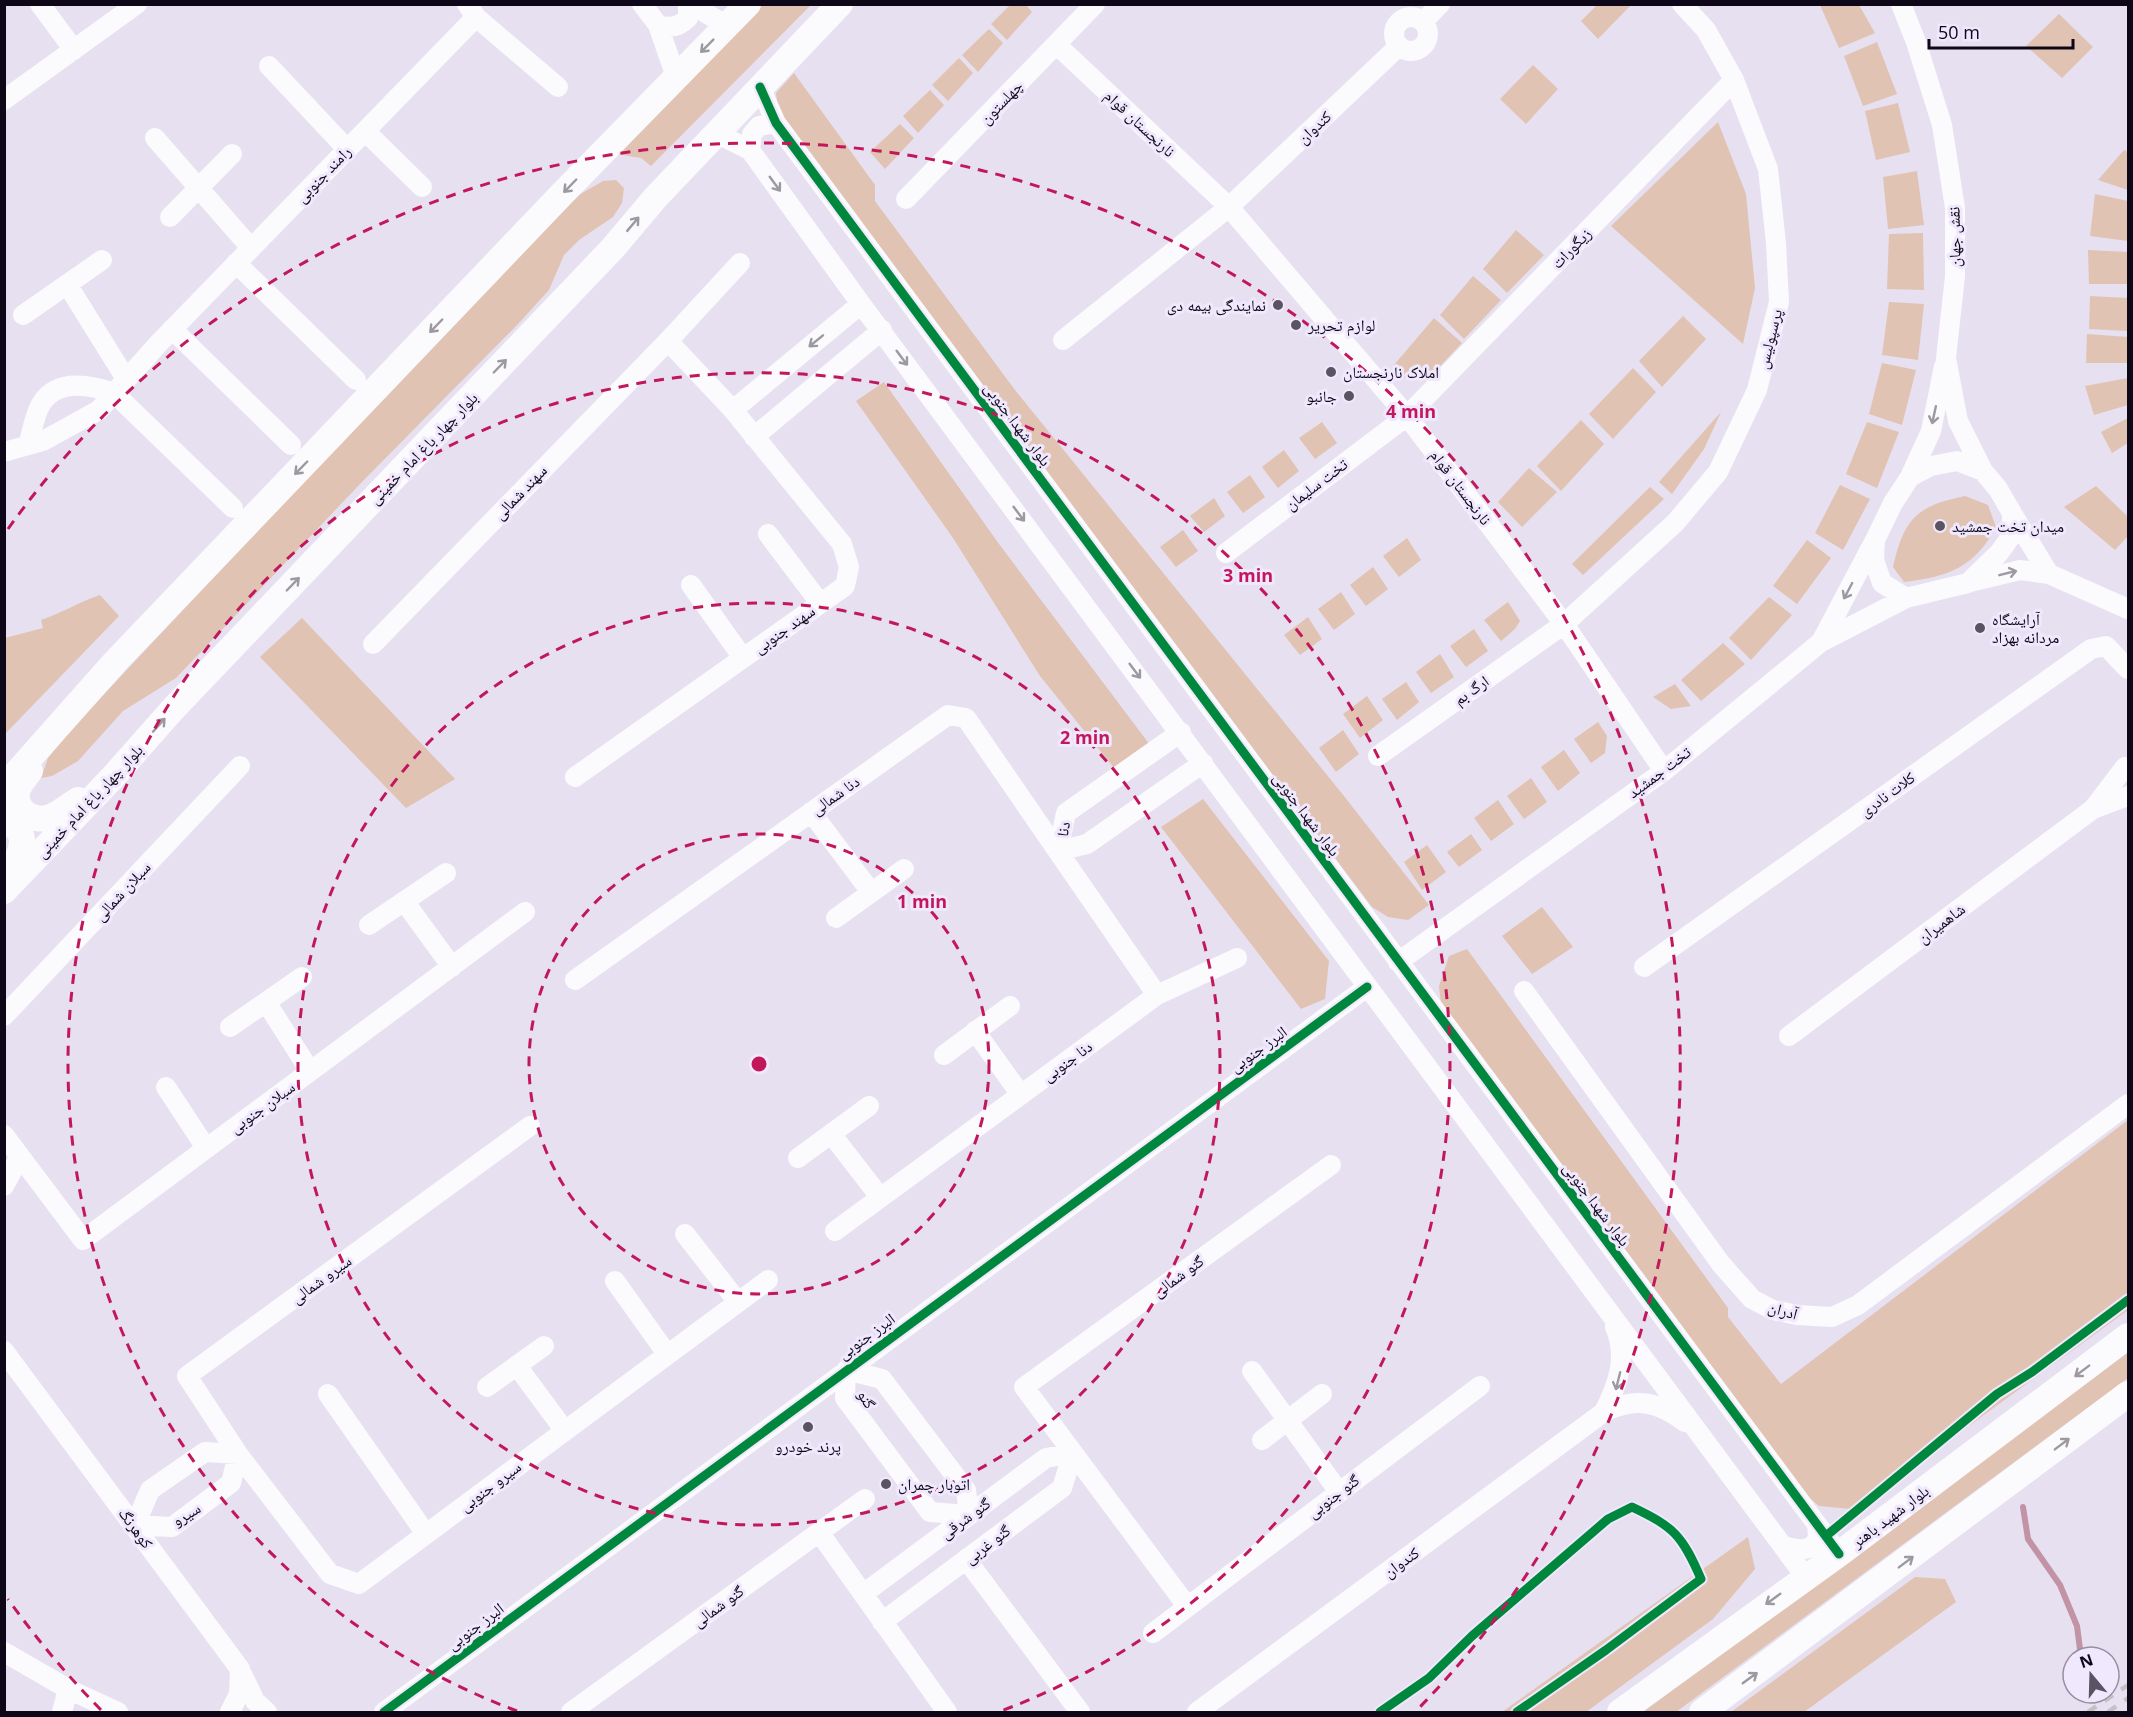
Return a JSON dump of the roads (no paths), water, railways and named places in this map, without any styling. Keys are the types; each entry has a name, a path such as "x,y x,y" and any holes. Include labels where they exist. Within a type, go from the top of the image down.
{"main road":[{"path":"4,787 58,729 115,662 748,4"},
{"name":"بلوار چهار باغ امام خمینی","path":"4,891 112,778 173,709 613,248 656,197 840,4"},
{"path":"58,729 18,788 16,801 21,810 39,819 52,816 112,778"},
{"path":"4,821 18,830 22,839 22,852 4,879"},
{"name":"بلوار شهید باهنر","path":"1620,1713 1805,1576 1839,1554 2128,1336"},
{"path":"1702,1713 2128,1394"}],"street":[{"path":"40,4 74,50"},
{"path":"4,100 137,4"},
{"path":"642,4 658,25 676,77"},
{"path":"658,25 665,27 683,23 688,18 690,4 727,26"},
{"name":"چهلستون","path":"906,199 1095,4"},
{"name":"کندوان","path":"1063,340 1229,207 1398,47 1408,52 1423,46 1428,37 1423,22 1440,4"},
{"name":"پرسپولیس","path":"1564,624 1675,523 1718,472 1757,390 1779,302 1776,243 1768,170 1734,80 1706,30 1682,4"},
{"name":"نقش جهان","path":"1901,4 1916,42 1942,125 1955,208 1955,276 1946,358 1958,421 1983,471"},
{"path":"472,10 558,87"},
{"name":"رامند جنوبی","path":"4,452 44,441 99,410 165,336 365,131 472,10"},
{"name":"نارنجستان قوام","path":"1057,45 1229,207 1407,416 1564,624 1664,771"},
{"path":"269,66 347,149"},
{"name":"زیگورات","path":"1407,416 1734,80"},
{"name":"بلوار شهدا جنوبی","path":"760,87 776,123 1839,1554"},
{"path":"750,150 752,134 759,126 776,123"},
{"path":"365,131 422,187"},
{"path":"716,133 750,150 861,304 1181,732 1694,1429 1787,1548 1805,1576"},
{"path":"155,138 251,248"},
{"path":"170,217 232,154"},
{"path":"23,315 102,260"},
{"path":"236,263 356,380"},
{"name":"سهند شمالی","path":"373,644 668,341 740,263"},
{"path":"67,284 120,386 234,508"},
{"path":"733,410 861,304"},
{"path":"668,341 733,410 754,437 882,330"},
{"path":"165,336 291,445"},
{"path":"1906,597 1881,583 1874,560 1875,540 1893,503 1910,477 1930,431 1946,358"},
{"path":"28,445 41,403 63,387 120,386"},
{"name":"تخت سلیمان","path":"1226,552 1407,416"},
{"name":"سهند جنوبی","path":"574,777 845,586 849,567 842,544 754,437"},
{"path":"1910,477 1931,466 1957,461 1983,471 1998,489 2049,574"},
{"path":"1968,583 1999,553 2012,535 2012,513"},
{"path":"768,534 820,603"},
{"name":"تخت جمشید","path":"1398,963 1664,771 1821,642 1875,540"},
{"path":"1821,642 1906,597 2020,570 2049,574 2128,609"},
{"path":"691,585 743,658"},
{"name":"ارگ بم","path":"1378,756 1564,624"},
{"name":"کلات نادری","path":"1644,967 2091,649 2106,646 2128,669"},
{"name":"دنا شمالی","path":"575,980 948,715 966,718 1058,851"},
{"name":"دنا","path":"1181,732 1066,813 1058,851 1087,844 1203,763"},
{"name":"سبلان شمالی","path":"4,1016 240,766"},
{"path":"2093,809 2127,766"},
{"path":"2093,809 2128,796"},
{"name":"شاهمیران","path":"1789,1036 2093,809"},
{"path":"812,812 871,892"},
{"path":"1058,851 1157,995"},
{"path":"836,918 904,869"},
{"path":"369,925 446,873"},
{"path":"404,901 452,967"},
{"name":"سبلان جنوبی","path":"12,1158 83,1240 525,912"},
{"name":"دنا جنوبی","path":"836,1231 1157,995 1237,957"},
{"path":"230,1027 302,977"},
{"name":"البرز جنوبی","path":"384,1713 1367,987"},
{"name":"آدران","path":"1524,991 1721,1264 1752,1299 1773,1310 1797,1316 1832,1317 1858,1305 2128,1104"},
{"path":"266,1002 310,1071"},
{"path":"944,1055 1010,1006"},
{"path":"975,1031 1021,1095"},
{"path":"166,1087 207,1148"},
{"path":"798,1158 869,1106"},
{"name":"سیرو شمالی","path":"238,1454 187,1376 530,1126"},
{"path":"4,1135 12,1158 4,1186"},
{"path":"832,1135 880,1197"},
{"name":"گنو شمالی","path":"1073,1453 1024,1387 1331,1165"},
{"path":"685,1234 738,1302"},
{"name":"سیرو جنوبی","path":"238,1454 330,1574 359,1584 768,1280"},
{"path":"615,1281 668,1354"},
{"path":"1604,1412 1617,1386 1622,1357 1621,1341 1607,1308"},
{"path":"487,1388 544,1346"},
{"name":"کوهرنگ","path":"4,1351 240,1669 255,1701 267,1713"},
{"path":"517,1366 565,1431"},
{"name":"گنو","path":"846,1370 882,1379 966,1490 969,1515 930,1512 845,1398 846,1370"},
{"path":"1252,1371 1339,1492"},
{"name":"گنو جنوبی","path":"1153,1633 1480,1386"},
{"path":"328,1394 426,1534"},
{"path":"1262,1440 1322,1394"},
{"path":"1604,1412 1625,1402 1647,1404 1669,1410 1694,1429"},
{"name":"کندوان","path":"1197,1713 1604,1412"},
{"path":"135,1525 150,1490 205,1452 238,1454"},
{"path":"1073,1453 1187,1606"},
{"name":"گنو شرقی","path":"862,1594 1046,1458 1073,1453"},
{"name":"گنو غربی","path":"882,1622 1062,1488 1073,1453"},
{"name":"سیرو","path":"135,1525 172,1527 231,1483 238,1454"},
{"name":"گنو شمالی","path":"571,1713 865,1499"},
{"path":"1787,1548 1803,1550 1811,1548 1818,1538 1816,1524"},
{"path":"819,1532 946,1713"},
{"path":"966,1559 1074,1711"},
{"path":"4,1652 68,1689 118,1713"},
{"path":"231,1713 239,1694 240,1669"},
{"path":"62,1713 68,1689"}],"waterway":[{"path":"2023,1507 2028,1539 2060,1585 2077,1626 2079,1645"}],"railway":[{"path":"2088,1712 2128,1685"},
{"path":"2108,1712 2128,1698"}],"place":[{"name":"نمایندگی بیمه دی","path":"1278,305"},
{"name":"لوازم تحریر","path":"1296,325"},
{"name":"املاک نارنجستان","path":"1331,372"},
{"name":"جانبو","path":"1349,396"},
{"name":"میدان تخت جمشید","path":"1940,526"},
{"name":"آرایشگاه مردانه بهزاد","path":"1980,628"},
{"name":"پرند خودرو","path":"808,1427"},
{"name":"اتوبار چمران","path":"886,1484"}]}
